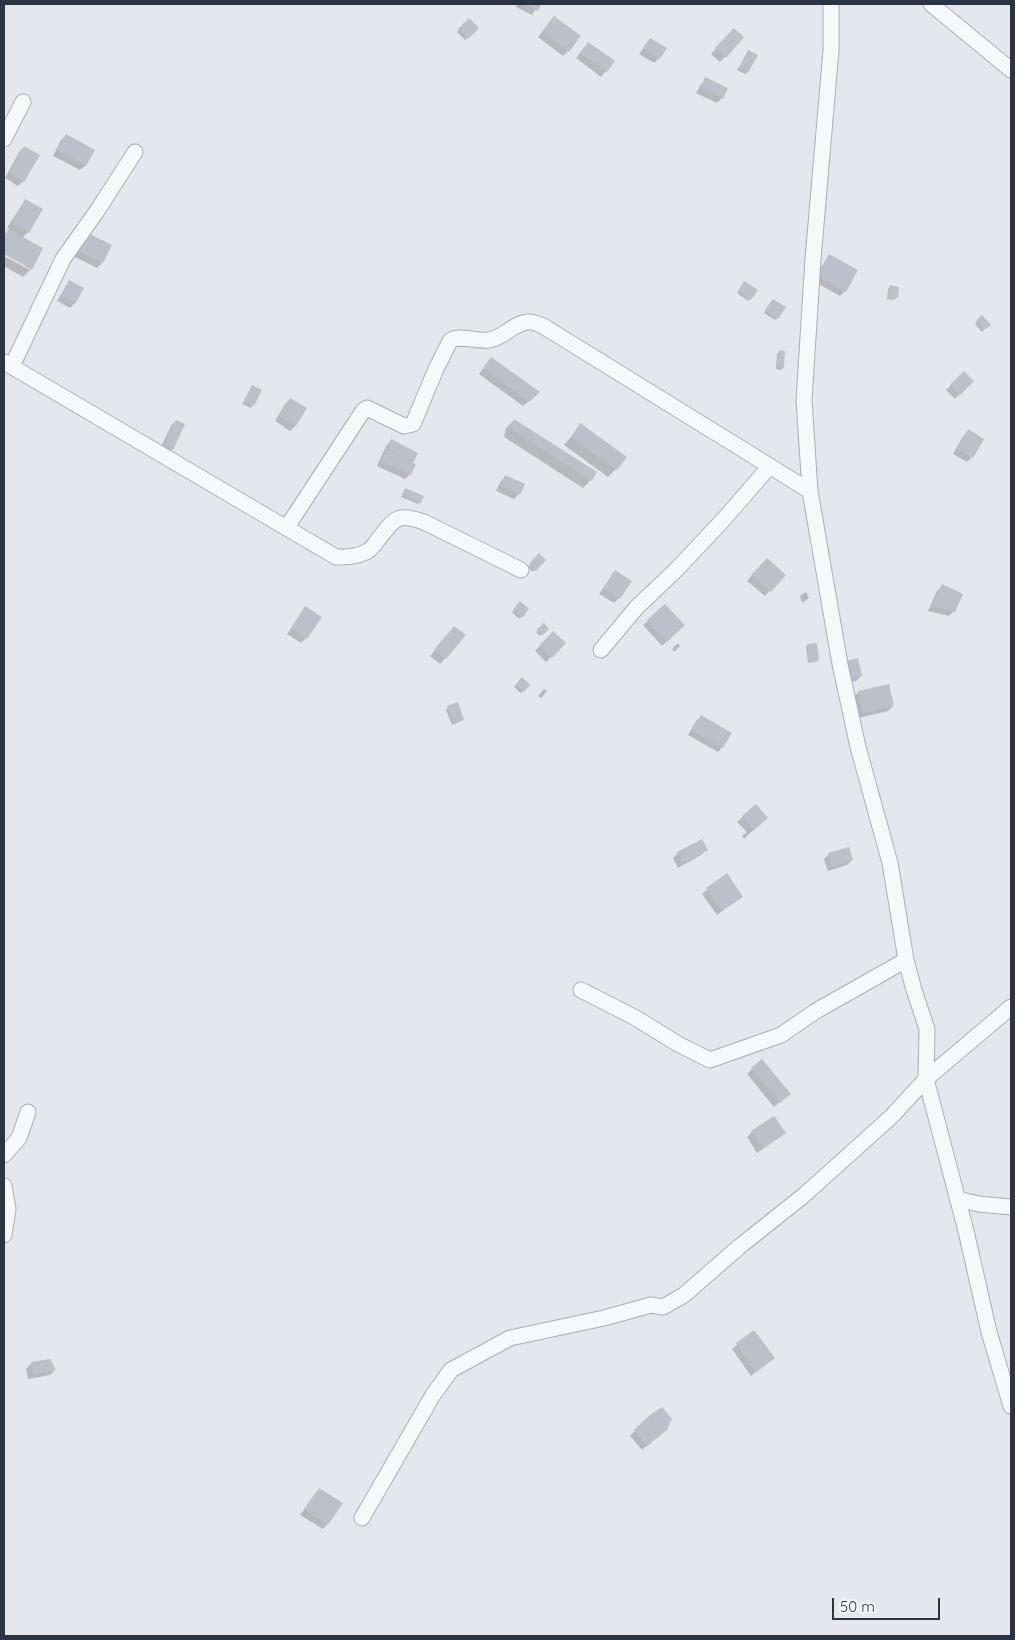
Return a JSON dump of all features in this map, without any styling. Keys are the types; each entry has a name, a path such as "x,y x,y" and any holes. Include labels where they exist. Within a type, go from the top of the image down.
{"street":[{"path":"831,4 831,50 812,268 804,400 810,491 840,664 858,747 890,864 906,960 927,1029 926,1079 989,1332 1011,1406"},
{"path":"931,4 1011,70"},
{"path":"4,139 24,102"},
{"path":"135,152 63,259 8,364 336,557 355,557 368,552 391,524 397,519 407,516 424,522 521,570"},
{"path":"287,527 363,411 367,408 404,426 413,424 450,341 454,338 476,341 490,340 501,336 514,326 528,322 543,326 810,491"},
{"path":"601,650 638,607 724,520 770,466"},
{"path":"582,990 710,1060 782,1035 816,1011 906,960"},
{"path":"362,1518 433,1395 451,1370 510,1338 651,1306 663,1307 684,1295 810,1189 891,1117 926,1079 1011,1007"},
{"path":"4,1155 18,1138 28,1112"},
{"path":"4,1186 8,1209 4,1235"},
{"path":"957,1199 979,1204 1011,1207"}],"building":[{"path":"523,4 541,4 538,11"},
{"path":"554,16 581,36 569,52 542,32"},
{"path":"469,18 479,28 468,39 458,29"},
{"path":"734,28 744,37 726,58 715,48"},
{"path":"650,38 667,48 660,59 643,48"},
{"path":"588,42 615,61 607,72 580,53"},
{"path":"748,50 758,55 748,73 739,68"},
{"path":"705,77 728,88 723,99 701,88"},
{"path":"66,134 95,150 86,166 57,150"},
{"path":"24,146 40,155 24,182 9,173"},
{"path":"25,199 43,209 29,233 12,223"},
{"path":"8,229 43,248 32,270 4,254 4,238"},
{"path":"86,232 112,245 103,263 77,251"},
{"path":"829,254 858,270 846,292 817,276"},
{"path":"69,280 84,288 76,303 61,296"},
{"path":"744,281 758,290 751,300 738,291"},
{"path":"890,285 899,287 898,298 888,297"},
{"path":"773,299 786,307 778,319 765,310"},
{"path":"982,315 991,325 984,330 976,321"},
{"path":"779,350 785,351 784,368 777,367"},
{"path":"491,357 540,392 529,402 483,368"},
{"path":"964,371 974,381 960,395 950,385"},
{"path":"252,385 262,390 254,406 244,401"},
{"path":"290,398 307,408 296,426 279,416"},
{"path":"514,419 597,472 592,481 511,429"},
{"path":"176,420 185,424 173,450 164,446"},
{"path":"580,423 627,457 617,470 571,437"},
{"path":"968,429 984,439 973,458 957,449"},
{"path":"391,439 418,453 413,463 416,464 411,475 381,461 387,450 401,456 386,448"},
{"path":"505,475 525,484 520,495 500,486"},
{"path":"405,488 424,496 421,503 402,495"},
{"path":"539,553 546,560 536,571 529,564"},
{"path":"767,558 786,575 771,592 751,575"},
{"path":"615,570 632,581 620,599 603,588"},
{"path":"942,584 963,594 955,612 932,606"},
{"path":"520,601 529,609 522,618 513,610"},
{"path":"665,604 685,625 667,642 647,620"},
{"path":"305,606 322,617 307,639 291,628"},
{"path":"544,623 549,629 543,635 537,629"},
{"path":"454,626 466,635 446,659 434,650"},
{"path":"553,631 566,643 552,658 539,646"},
{"path":"817,643 819,661 809,662 807,644"},
{"path":"858,658 862,676 853,679 851,669 844,671 842,662"},
{"path":"522,677 530,685 524,692 516,684"},
{"path":"889,684 894,706 863,713 858,691"},
{"path":"458,702 464,720 454,724 447,706"},
{"path":"701,715 732,733 723,748 692,730"},
{"path":"756,804 768,818 754,830 742,816"},
{"path":"702,839 708,850 683,863 677,852"},
{"path":"849,847 853,860 832,867 828,853"},
{"path":"727,873 743,897 722,911 706,888"},
{"path":"762,1059 791,1094 780,1103 751,1068"},
{"path":"774,1116 786,1133 763,1149 751,1131"},
{"path":"754,1330 775,1358 756,1372 736,1343"},
{"path":"50,1359 56,1370 33,1375 31,1362"},
{"path":"662,1407 672,1419 667,1430 647,1446 634,1430"},
{"path":"319,1488 343,1503 328,1525 304,1509"}]}
